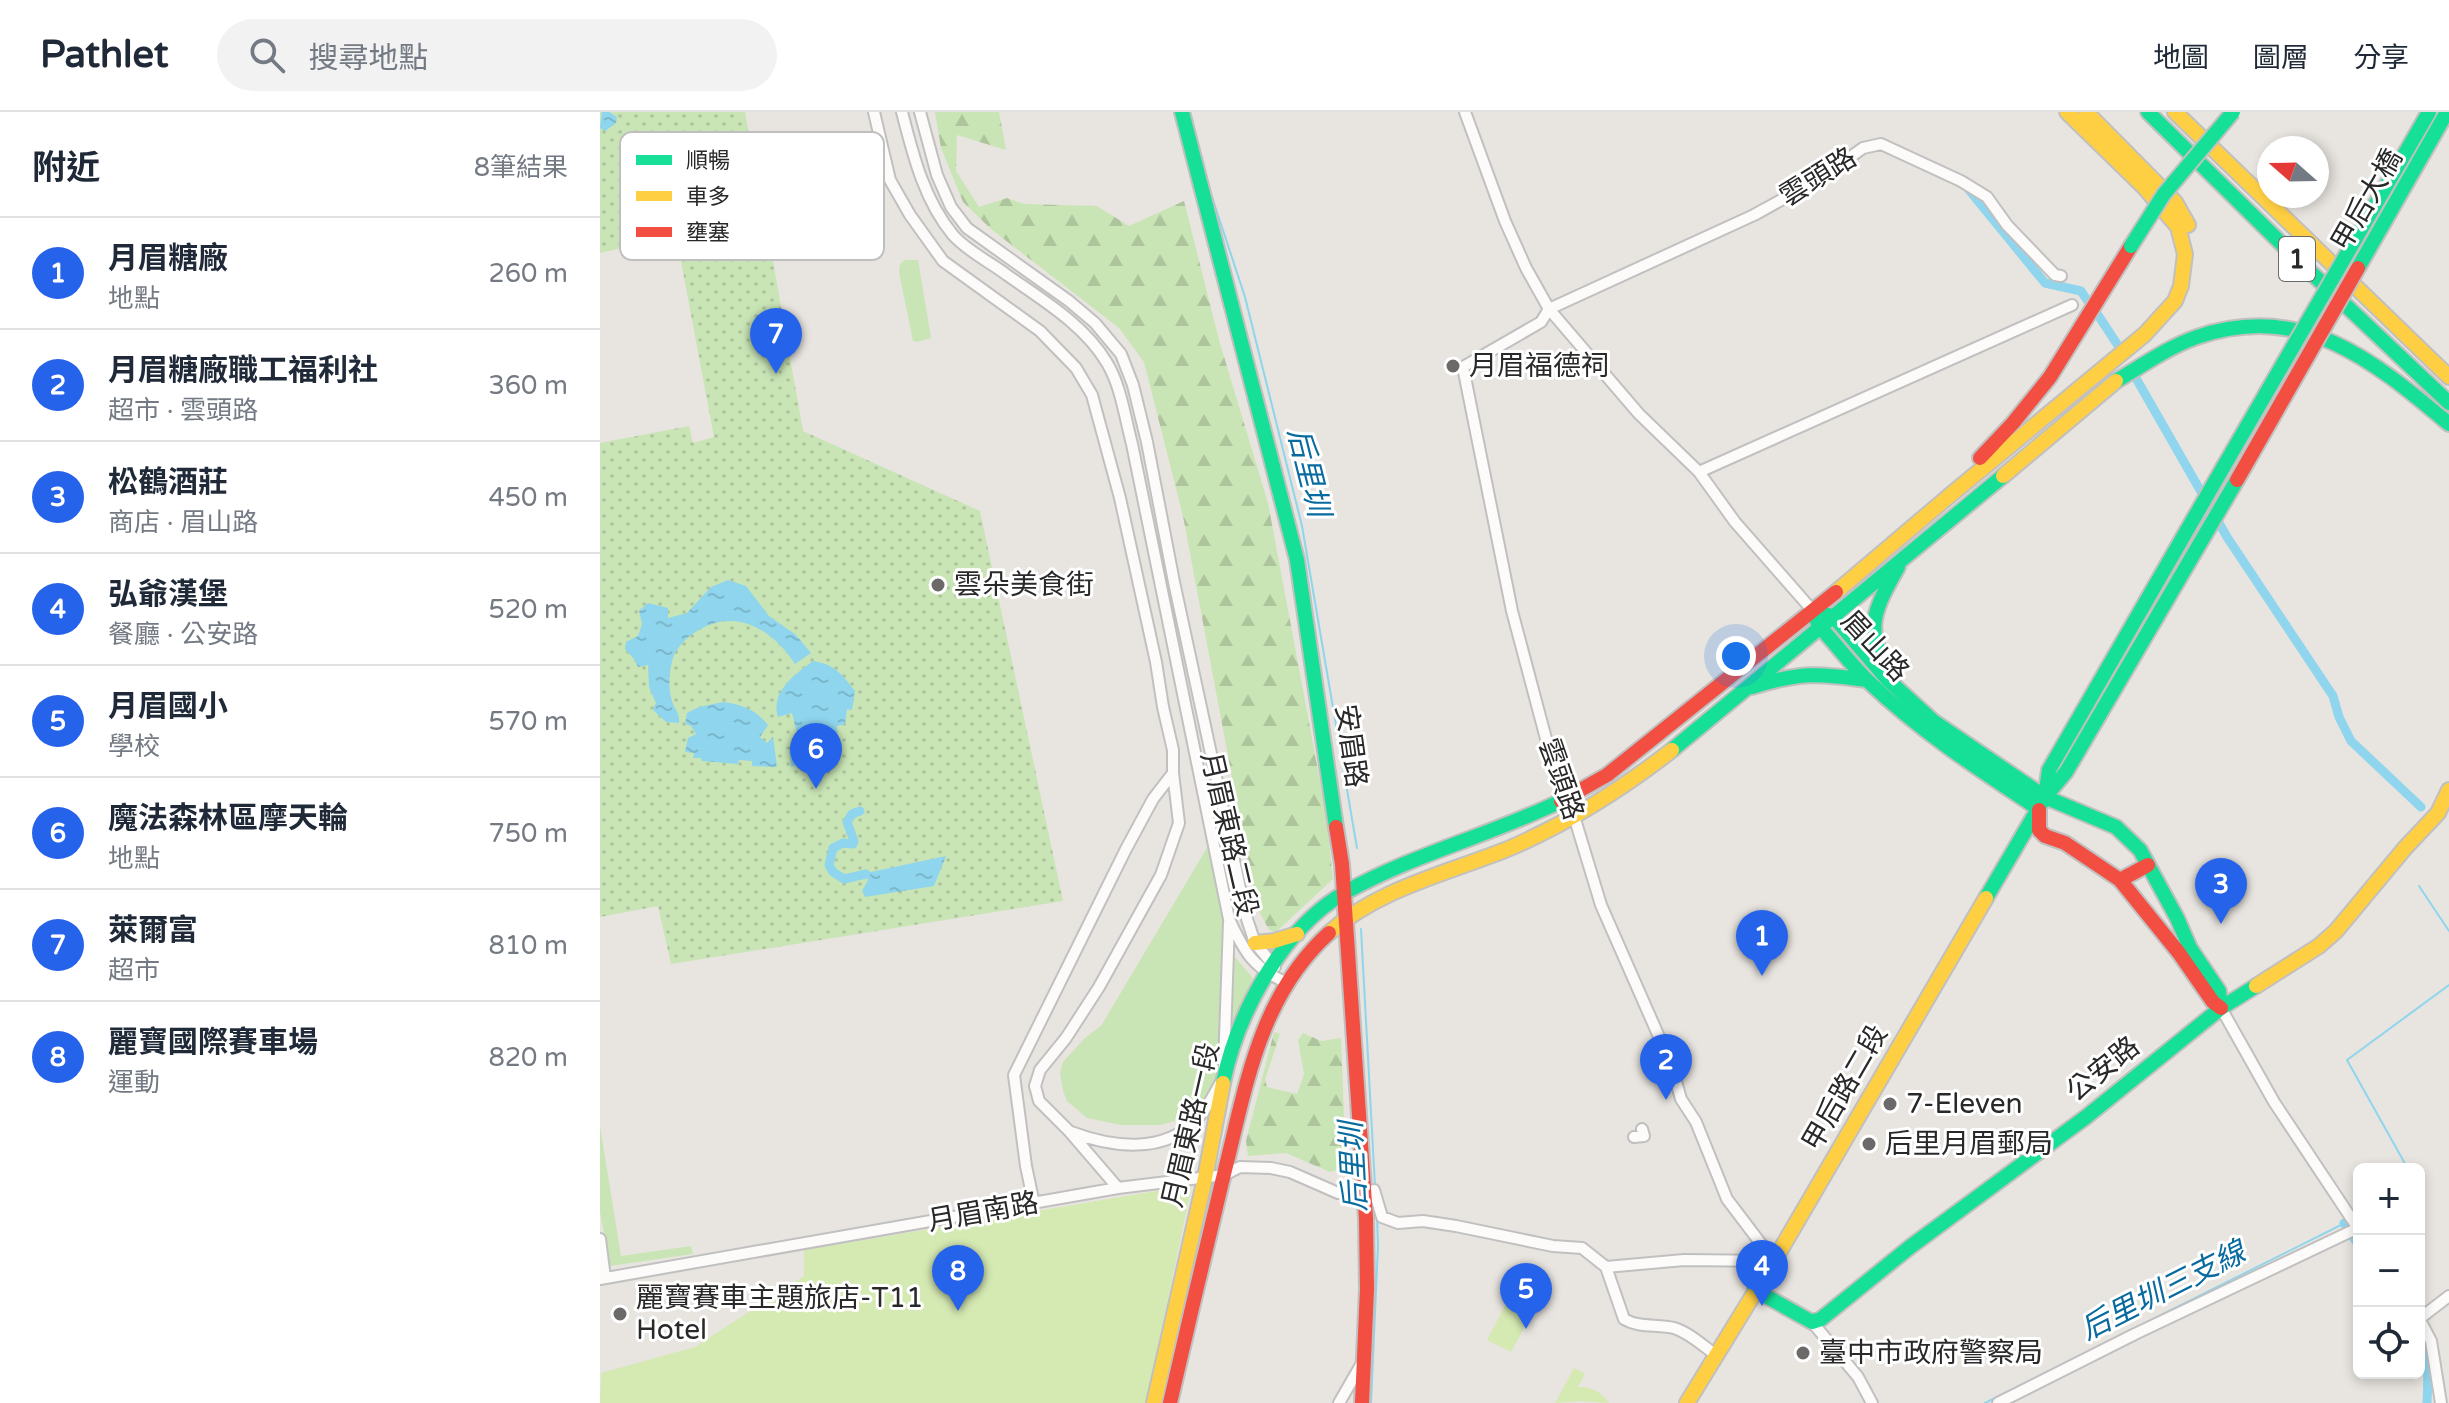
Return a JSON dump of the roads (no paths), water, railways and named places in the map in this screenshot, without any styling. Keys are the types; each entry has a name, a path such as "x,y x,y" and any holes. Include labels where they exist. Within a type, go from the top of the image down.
{"main road":[{"name":"安眉路","path":"1182,112 1297,560 1342,864 1368,1190 1362,1403"},
{"path":"1948,497 2145,334 2175,301 2181,286 2185,254 2178,227 2144,187 2067,112"},
{"path":"2086,112 2175,202 2193,236 2196,262 2193,288 2180,312 2116,381"},
{"name":"1","path":"2148,112 2449,403"},
{"name":"1","path":"2175,112 2449,377"},
{"path":"1948,497 2050,377 2164,194 2233,112"},
{"name":"甲后大橋","path":"2224,466 2429,112"},
{"name":"甲后大橋","path":"2237,480 2447,112"},
{"path":"2116,381 2173,347 2215,331 2240,326 2293,328 2325,337 2359,354 2402,383 2449,424"},
{"name":"月眉東路一段","path":"1170,1403 1257,1044 1268,1012 1285,982 1325,933 1366,905 1412,883 1494,853 1574,816 1616,791 1904,558 2116,381"},
{"name":"甲后路二段","path":"2042,803 2049,770 2224,466"},
{"name":"甲后路二段","path":"1687,1403 1774,1261 2042,803 2066,772 2237,480"},
{"name":"月眉東路一段","path":"1154,1403 1205,1178 1224,1077 1249,1003 1270,968 1297,934 1322,909 1344,893 1398,866 1522,820 1607,775 1813,611 1948,497"},
{"path":"1904,558 1879,601 1874,616 1874,640 1882,661 1932,710 2031,777 2042,803"},
{"name":"眉山路","path":"1813,611 1833,616 1887,679 1933,721 2042,803"},
{"name":"眉山路","path":"1813,611 1819,626 1867,680 1956,754 2042,803 2116,827 2140,850 2190,948 2219,991 2221,1008"},
{"path":"1744,689 1783,677 1818,673 1867,680"},
{"name":"公安路","path":"1812,1322 1821,1319 1910,1247 2086,1117 2221,1008 2319,946 2336,931 2438,813 2449,790"},
{"name":"眉山路","path":"2042,803 2039,830 2045,836 2065,843 2120,880 2179,953 2213,1002 2221,1008"},
{"path":"2120,880 2148,865"},
{"path":"1255,943 1297,934"},
{"path":"1755,1290 1812,1322"}],"street":[{"path":"874,112 879,132"},
{"name":"月眉東路二段","path":"902,112 921,180 938,215 955,238 1085,334 1107,363 1118,390 1132,444 1229,919 1245,954 1270,968 1285,982"},
{"name":"月眉東路二段","path":"920,112 937,175 951,207 967,228 1069,301 1095,323 1121,354 1133,385 1147,442 1246,916 1255,943 1270,968"},
{"path":"1465,112 1505,221 1549,309 1639,414 1699,472 1735,522 1813,611"},
{"name":"雲頭路","path":"1774,1261 1727,1199 1696,1122 1681,1099 1671,1064 1601,905 1574,816 1549,750 1512,611 1463,367 1541,322 1549,309 1754,215 1821,178 1863,148 1881,144 1961,181 1987,197 2007,225 2055,275 2061,276"},
{"path":"884,154 890,180 910,215 943,261 1040,331 1076,368 1092,395 1120,498 1173,750 1179,823 1161,875 1099,987 1066,1038 1040,1070 1035,1086 1039,1101 1118,1188"},
{"path":"1699,472 2072,305"},
{"path":"1034,1204 1014,1075 1126,849 1153,799 1173,773"},
{"path":"1069,1131 1098,1142 1127,1146 1153,1143 1180,1134 1198,1118 1224,1077 1229,919"},
{"name":"眉山路","path":"2221,1008 2274,1102 2353,1221"},
{"name":"月眉南路","path":"602,1278 1118,1188 1224,1175 1240,1167 1290,1172 1338,1193 1368,1190"},
{"path":"1368,1190 1382,1217 1398,1223 1423,1221 1553,1246 1582,1248 1606,1267 1624,1319 1630,1323 1673,1328 1716,1355"},
{"path":"1998,1403 2135,1334 2353,1231"},
{"path":"600,1239 602,1278"},
{"path":"1606,1267 1684,1260 1774,1261"},
{"path":"2425,1314 2449,1296"},
{"path":"1812,1322 1858,1377 1872,1403"},
{"path":"2425,1330 2431,1341 2441,1403"},
{"path":"1339,1403 1364,1360"}],"water":[{"path":"602,112 617,117 616,123 605,131 600,128"},
{"path":"728,580 746,586 769,616 796,635 811,653 795,664 775,641 752,625 726,621 711,624 690,636 675,654 670,685 679,723 666,722 653,710 656,703 649,687 648,665 638,667 625,649 626,642 638,636 642,624 639,611 648,603 668,608 668,618 687,613 711,587"},
{"path":"813,661 832,667 855,691 852,710 847,709 845,724 837,726 837,744 827,763 813,759 791,767 789,747 800,744 792,713 778,717 776,708 786,684"},
{"path":"723,702 748,709 768,725 760,737 767,743 773,737 777,767 752,766 752,761 739,760 738,764 702,761 701,758 693,758 694,753 685,752 688,738 696,734 691,726 685,724 687,713"},
{"path":"946,856 934,886 865,897 862,891 868,880 866,873"}],"waterway":[{"name":"后里圳","path":"1190,112 1211,194 1245,297 1302,526 1357,848"},
{"path":"1969,190 2045,283 2081,291 2087,300"},
{"path":"2098,315 2117,344"},
{"path":"2137,380 2227,537 2333,696 2351,741 2421,807"},
{"path":"860,811 852,814 847,822 853,844 843,843 833,848 829,865 844,879 866,874"},
{"name":"后里圳三支線","path":"2419,886 2449,931"},
{"name":"后里圳","path":"1361,929 1375,1186"},
{"name":"后里圳三支線","path":"2405,1163 2347,1060 2449,985"},
{"name":"后里圳","path":"1371,1403 1377,1216"},
{"name":"后里圳三支線","path":"1985,1403 2347,1222"},
{"path":"2344,1223 2353,1237"},
{"path":"2425,1352 2427,1403"}],"place":[{"name":"月眉福德祠","path":"1453,366"},
{"name":"萊爾富","path":"776,374"},
{"name":"雲朵美食街","path":"938,585"},
{"name":"魔法森林區摩天輪","path":"816,789"},
{"name":"松鶴酒莊","path":"2221,924"},
{"name":"月眉糖廠","path":"1762,976"},
{"name":"月眉糖廠職工福利社","path":"1666,1100"},
{"name":"7-Eleven","path":"1890,1104"},
{"name":"后里月眉郵局","path":"1869,1144"},
{"name":"弘爺漢堡","path":"1762,1306"},
{"name":"麗寶國際賽車場","path":"958,1311"},
{"name":"麗寶賽車主題旅店-T11 Hotel","path":"620,1314"},
{"name":"月眉國小","path":"1526,1329"},
{"name":"臺中市政府警察局","path":"1803,1353"}]}
